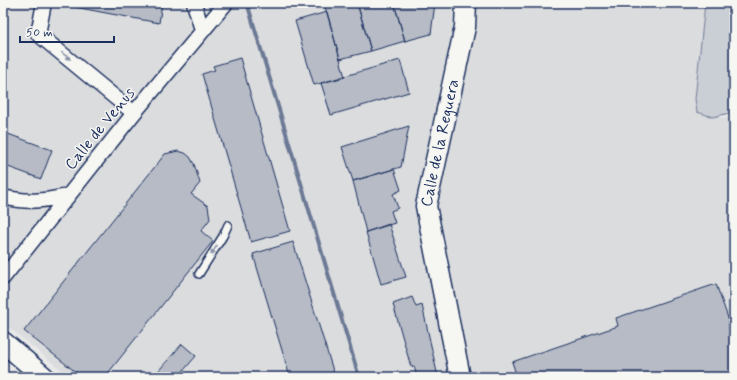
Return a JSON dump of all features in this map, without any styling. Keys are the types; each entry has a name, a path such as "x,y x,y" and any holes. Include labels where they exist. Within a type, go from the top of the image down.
{"street":[{"path":"44,3 38,34 134,113"},
{"path":"194,3 202,30"},
{"name":"Calle de Venus","path":"3,278 134,113 226,3"},
{"name":"Calle de la Reguera","path":"460,377 426,206 465,27 466,3"},
{"path":"3,197 39,202 67,196"},
{"path":"3,342 44,377"}],"lane":[{"path":"199,274 223,236 228,225"}],"shaded area":[{"path":"3,3 707,3 697,112 734,120 734,377 70,377 3,323"},
{"path":"705,3 734,3 734,112 713,117 697,112 695,99"}],"building":[{"path":"64,3 162,3 159,23 64,5"},
{"path":"324,3 357,3 371,51 340,59"},
{"path":"357,3 394,3 405,41 371,51"},
{"path":"394,3 435,3 431,34 405,41"},
{"path":"327,12 345,77 314,85 295,21"},
{"path":"240,58 290,231 251,242 202,74 215,70 213,66"},
{"path":"400,60 409,92 331,115 321,83"},
{"path":"409,126 401,167 353,181 342,147"},
{"path":"8,134 52,150 41,179 3,165 3,149"},
{"path":"178,151 185,153 190,157 194,164 200,183 191,194 208,206 210,219 201,231 213,241 105,377 82,377 24,331 165,154"},
{"path":"394,169 401,190 393,194 398,208 391,211 395,223 366,232 353,181"},
{"path":"389,224 406,277 381,284 366,232"},
{"path":"293,242 335,377 290,377 253,254"},
{"path":"716,284 734,335 734,377 517,377 512,362 618,326 616,318"},
{"path":"412,297 416,307 422,305 438,377 417,377 414,366 411,367 393,304"},
{"path":"182,344 196,356 178,377 153,377"}],"waterway":[{"path":"248,6 359,377"}]}
